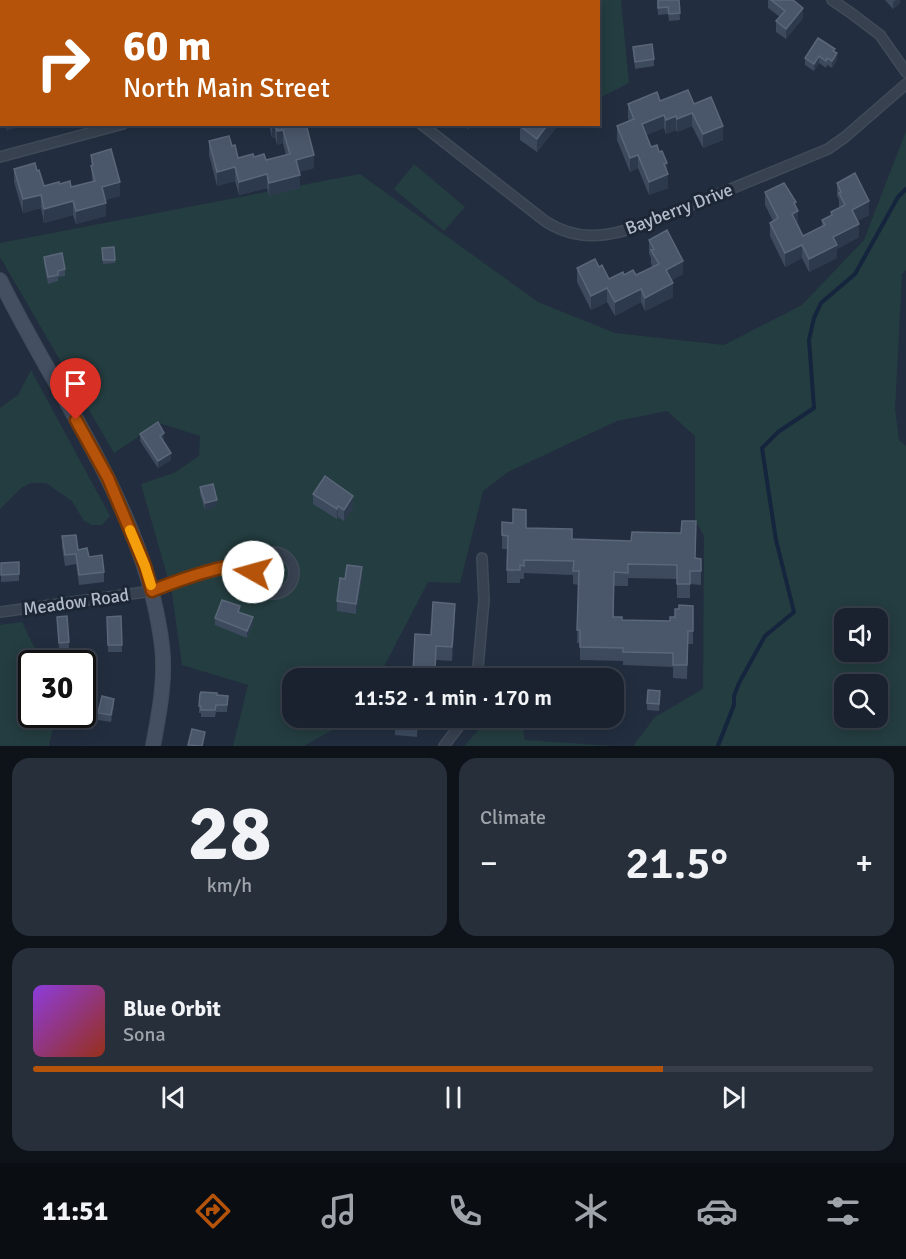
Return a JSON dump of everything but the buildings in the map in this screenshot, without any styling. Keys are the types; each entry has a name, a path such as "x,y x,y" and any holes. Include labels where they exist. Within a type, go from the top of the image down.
{"main road":[{"path":"0,280 108,478 145,566 163,648 163,678 153,746"}],"street":[{"path":"832,0 852,13 879,36 906,72"},
{"name":"Bayberry Drive","path":"424,126 545,221 565,232 588,236 615,233 641,226 828,149 906,84"},
{"path":"0,158 116,126"},
{"path":"275,552 282,554 292,562 294,575 289,587 272,594 260,589 253,578 253,572 254,565 262,555 275,552"},
{"path":"478,668 484,600 482,558"},
{"name":"Meadow Road","path":"0,612 152,591 167,584 232,566 246,568 253,572"},
{"path":"444,746 457,728"}],"green space":[{"path":"600,0 621,0 629,83 600,98"},
{"path":"906,131 906,270 902,274 895,409 899,440 906,446 906,746 633,746 655,717 703,689 704,536 695,520 695,436 667,411 617,421 508,472 483,491 460,583 428,582 383,668 282,668 282,728 336,728 304,746 233,746 248,685 182,665 172,593 141,484 174,473 199,456 200,436 159,423 114,453 0,257 0,243 360,174 538,302 615,333 724,345 802,305 864,240"},
{"path":"414,164 465,207 444,231 394,189"},
{"path":"31,370 110,516 102,525 92,525 84,521 72,501 46,483 31,483 21,488 0,509 0,408 18,395"},
{"path":"22,622 37,650 18,650 18,728 53,728 49,746 0,746 0,625"},
{"path":"480,728 523,728 525,740 613,746 464,746"}],"waterway":[{"path":"718,746 734,705 734,696 739,683 765,636 794,612 776,540 762,448 778,432 814,408 809,340 814,318 821,303 855,274 898,197 906,189"}],"slow traffic":[{"path":"130,530 151,585"}],"route":[{"path":"76,420 108,478 145,566 152,591 167,584 232,566 246,568 253,572"}]}
